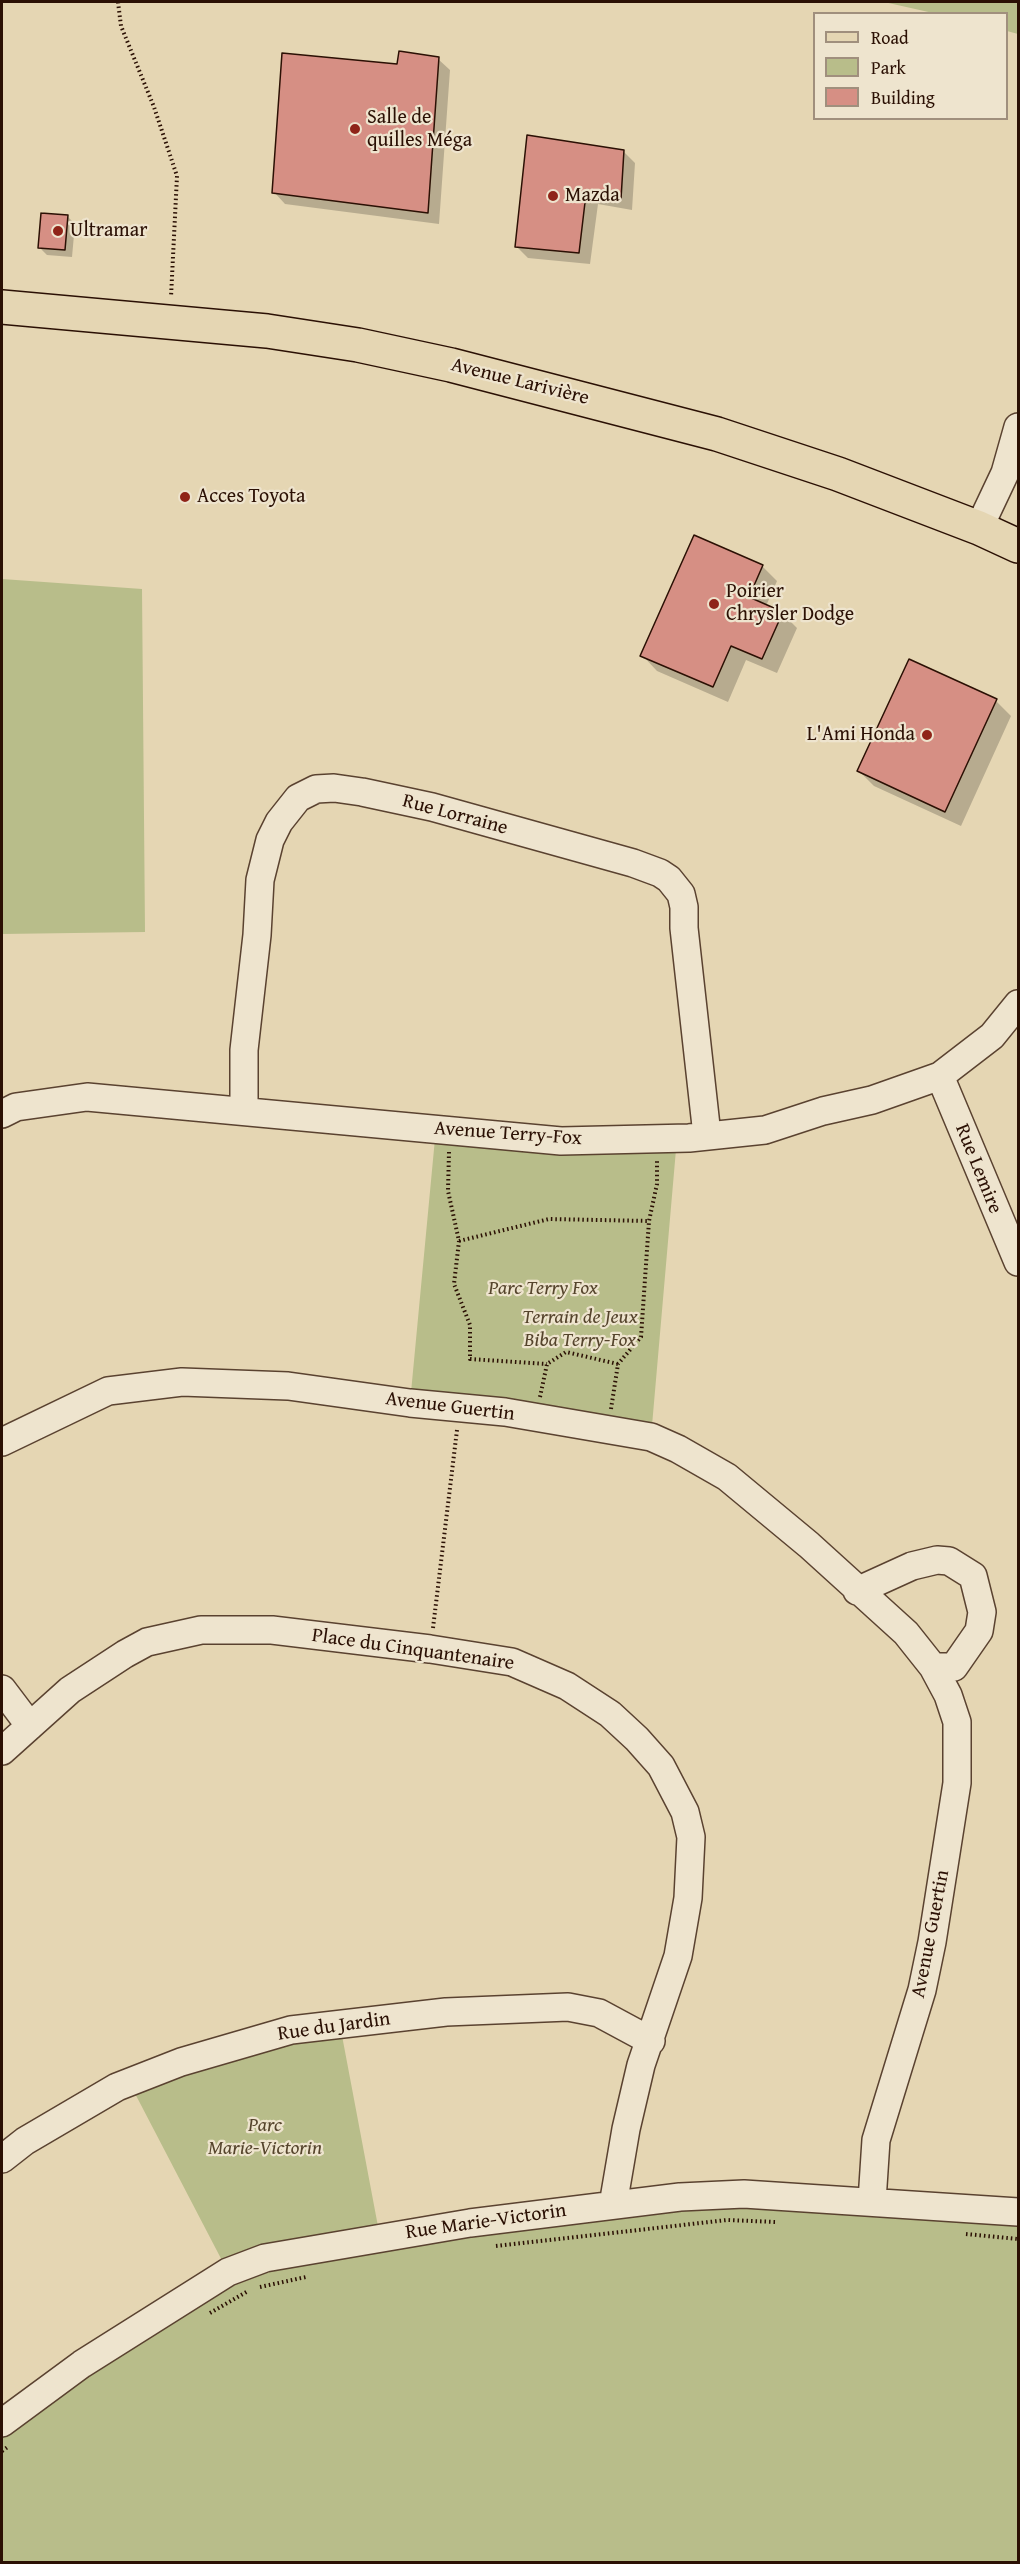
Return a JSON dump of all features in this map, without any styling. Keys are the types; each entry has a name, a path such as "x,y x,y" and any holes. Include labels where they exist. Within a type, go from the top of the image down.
{"main road":[{"name":"Avenue Larivière","path":"2,307 267,331 358,345 451,365 642,412 717,434 838,474 979,528 1018,546"}],"street":[{"path":"979,528 1005,473 1018,427"},
{"name":"Rue Lorraine","path":"244,1111 244,1050 257,935 260,880 270,840 279,822 298,798 316,789 334,788 432,807 633,863 660,873 669,879 681,894 684,907 684,928 708,1135"},
{"name":"Avenue Terry-Fox","path":"2,1114 16,1107 87,1097 561,1141 689,1138 765,1130 872,1100 940,1076 992,1036 1018,1005"},
{"name":"Rue Lemire","path":"940,1076 1018,1262"},
{"name":"Avenue Guertin","path":"2,1442 108,1391 182,1382 288,1386 460,1407 651,1437 678,1449 727,1477 809,1545 906,1634 933,1667 948,1695 957,1722 957,1783 922,1990 876,2140 872,2201"},
{"path":"857,1591 912,1566 937,1560 949,1561 973,1576 982,1612 979,1631 967,1652 954,1667 933,1667"},
{"name":"Place du Cinquantenaire","path":"2,1751 70,1690 100,1669 147,1642 168,1635 201,1630 272,1630 430,1649 479,1659 512,1662 567,1686 610,1714 661,1766 685,1812 691,1837 688,1898 678,1956 641,2065 626,2129 613,2205"},
{"path":"2,1689 30,1726"},
{"name":"Rue du Jardin","path":"2,2159 25,2141 117,2087 171,2066 291,2030 446,2012 568,2007 599,2013 651,2041"},
{"name":"Rue Marie-Victorin","path":"6,2434 82,2364 231,2270 265,2258 379,2237 680,2196 744,2194 1018,2212"}],"path":[{"path":"118,2 121,26 154,107 177,176 170,321"},
{"path":"450,1130 448,1191 459,1241 454,1284 470,1326 470,1359 547,1364 566,1352 618,1364"},
{"path":"608,1429 618,1364 641,1337 649,1221 657,1184 657,1138"},
{"path":"459,1241 549,1219 649,1221"},
{"path":"535,1418 547,1364"},
{"path":"430,1649 460,1407"},
{"path":"492,2246 727,2220 783,2222"},
{"path":"963,2234 1018,2239"},
{"path":"205,2316 253,2288 309,2276"},
{"path":"2,2451 6,2434"}],"green space":[{"path":"884,2 1018,2 1018,34 1008,31 1008,12 929,12"},
{"path":"2,579 142,589 145,932 2,934"},
{"name":"Parc Terry Fox","path":"436,1128 677,1138 651,1437 410,1403"},
{"name":"Parc Marie-Victorin","path":"340,2025 380,2237 680,2197 1018,2212 1018,2562 2,2562 2,2423 228,2272 129,2082"}],"building":[{"name":"Salle de quilles Méga","path":"399,51 439,57 428,213 272,193 282,53 397,64"},
{"name":"Mazda","path":"527,135 624,150 621,199 586,194 579,253 515,247"},
{"path":"41,213 68,215 65,250 38,248"},
{"name":"Poirier Chrysler Dodge","path":"694,535 763,565 749,597 783,612 762,659 731,646 713,687 640,656"},
{"name":"L'Ami Honda","path":"909,659 997,699 945,812 857,771"}],"place":[{"name":"Salle de quilles Méga","path":"355,129"},
{"name":"Mazda","path":"553,196"},
{"name":"Ultramar","path":"58,231"},
{"name":"Acces Toyota","path":"185,497"},
{"name":"Poirier Chrysler Dodge","path":"714,604"},
{"name":"L'Ami Honda","path":"927,735"}],"park label":[{"name":"Terrain de Jeux Biba Terry-Fox","path":"580,1330"}]}
